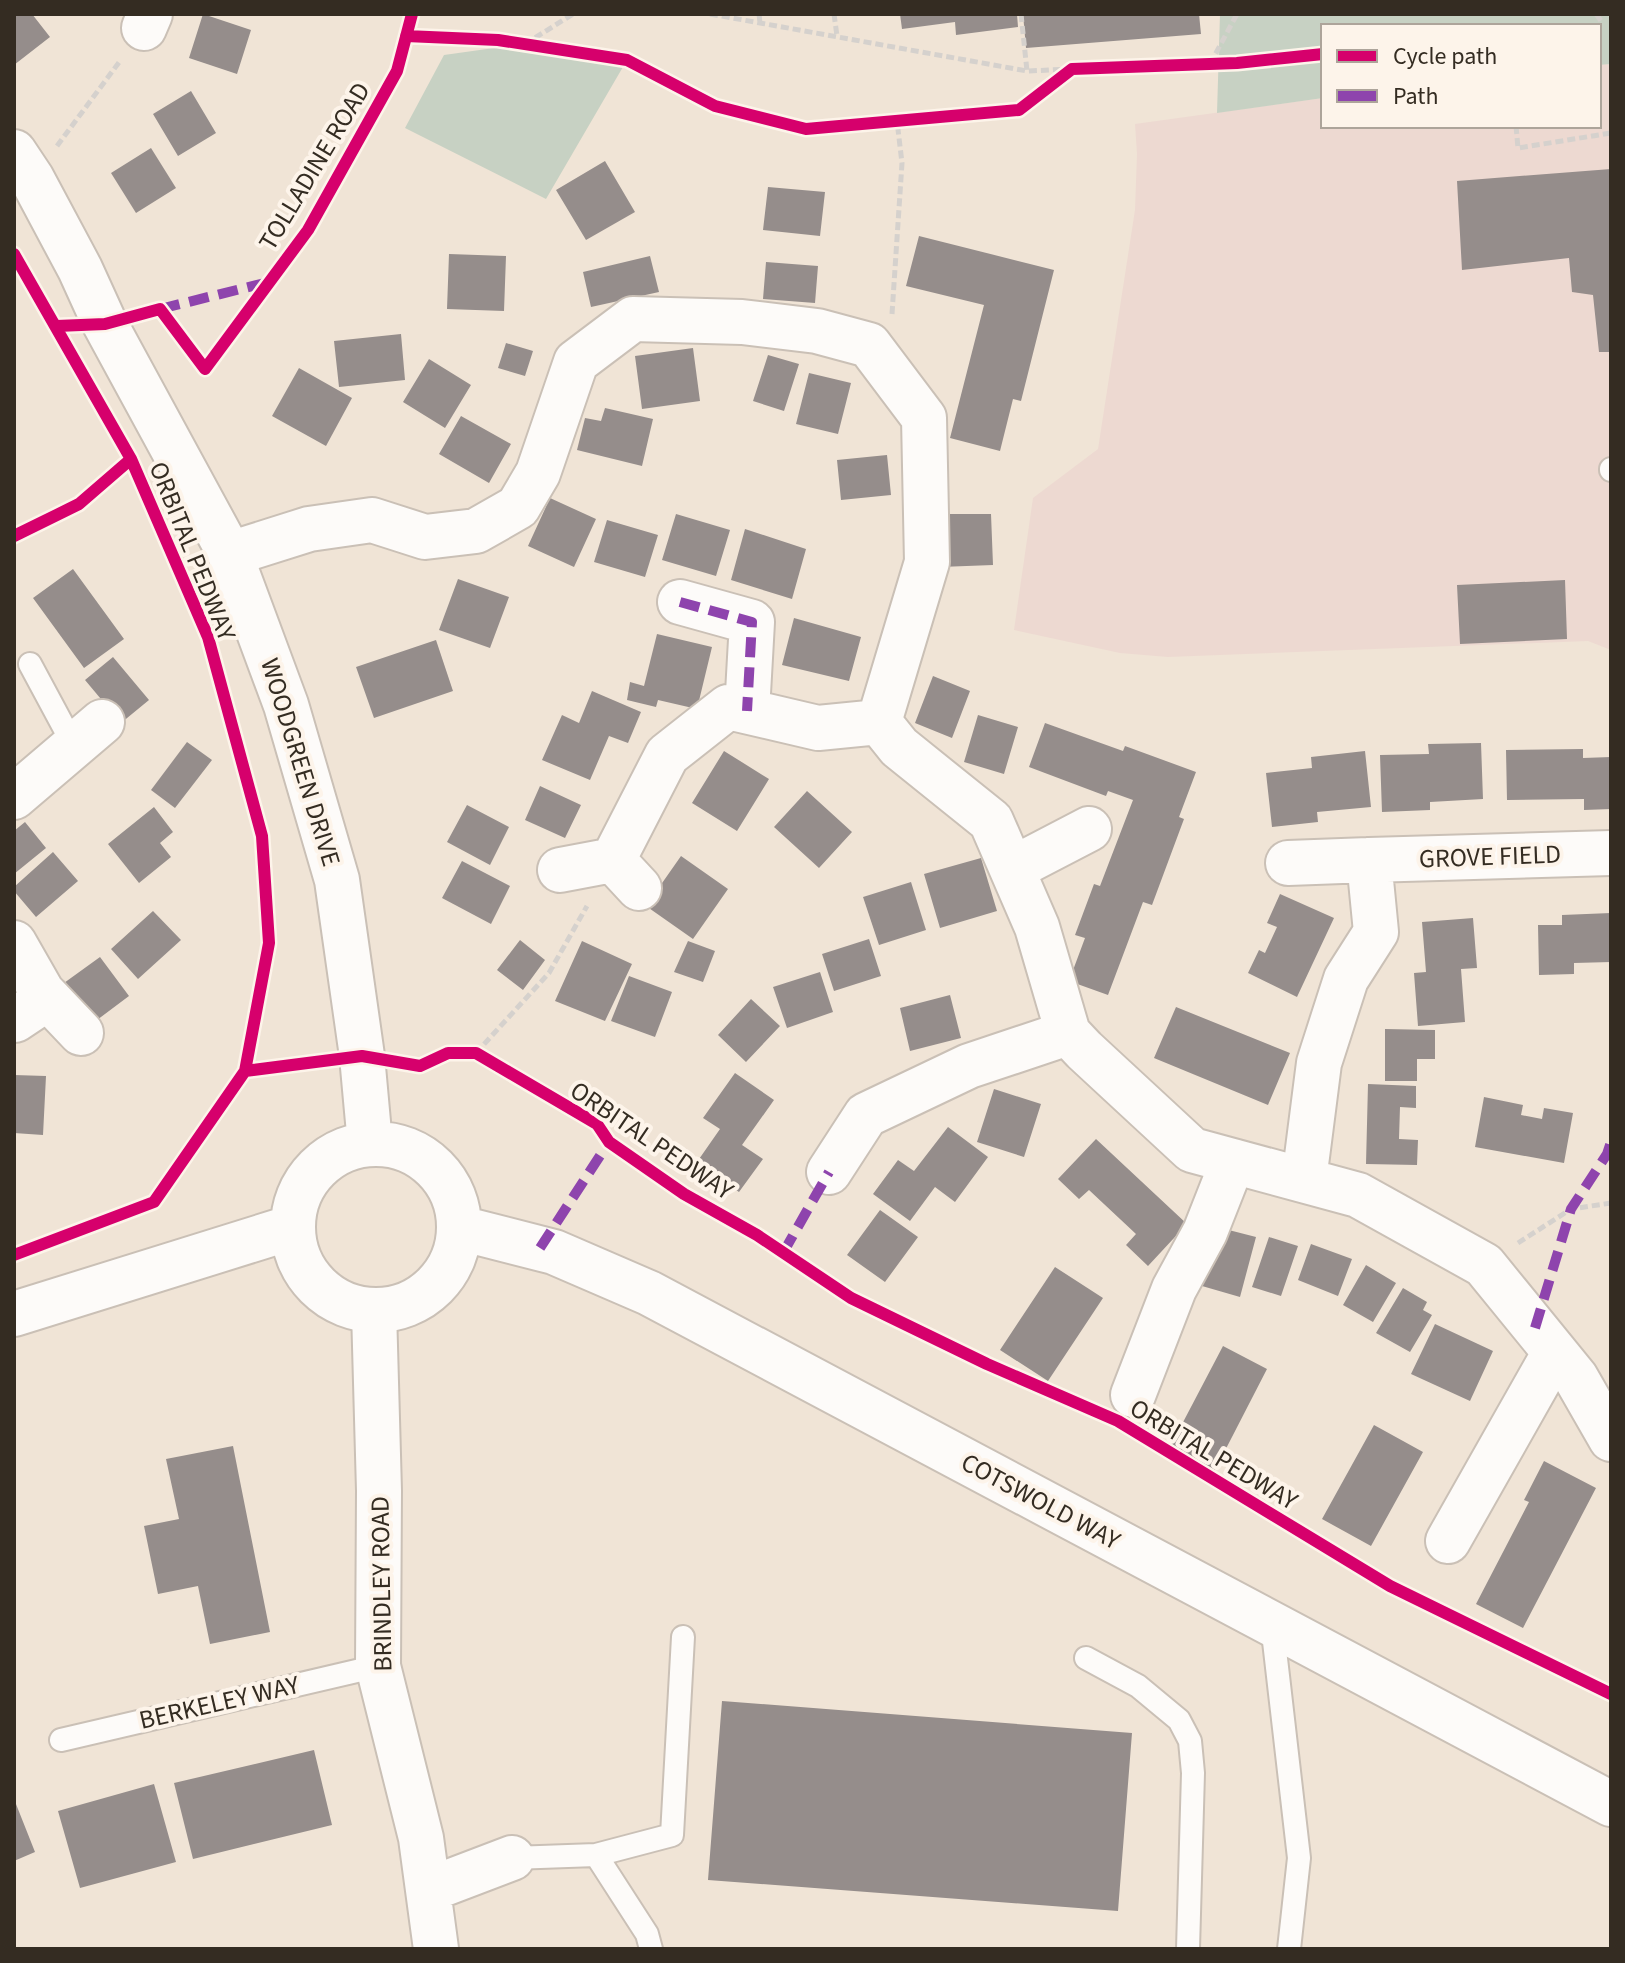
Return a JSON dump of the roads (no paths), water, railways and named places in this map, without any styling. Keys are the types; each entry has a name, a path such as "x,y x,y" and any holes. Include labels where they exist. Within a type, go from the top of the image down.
{"street":[{"name":"WOODGREEN DRIVE","path":"23,165 230,554 286,705 337,880 362,1056 370,1144"},
{"path":"230,554 309,529 372,520 425,537 476,531 518,507 538,473 576,362 633,319 742,322 817,331 869,345 924,418 927,562 879,722"},
{"path":"680,602 752,622 747,711"},
{"path":"560,870 626,874 667,755 728,707 818,728 879,722"},
{"path":"879,722 899,747 991,821 1037,927 1068,1033 1192,1150 1358,1195 1484,1265 1576,1378 1611,1439"},
{"path":"14,797 88,734"},
{"path":"1012,869 1089,829"},
{"name":"GROVE FIELD","path":"1288,863 1611,853"},
{"path":"1304,1180 1319,1063 1346,979 1376,932 1369,860"},
{"path":"14,943 31,1009 81,1033"},
{"path":"829,1172 866,1115 969,1066 1068,1033"},
{"path":"370,1144 397,1146 422,1157 443,1176 456,1200 460,1228 456,1254 443,1277 424,1295 400,1307 374,1310 349,1306 326,1294 308,1275 297,1252 293,1227 296,1202 307,1180 324,1162 345,1149 370,1144"},
{"path":"1133,1395 1174,1289 1205,1232 1233,1161"},
{"path":"14,1314 293,1227"},
{"name":"COTSWOLD WAY","path":"460,1228 554,1252 649,1293 1611,1804"},
{"name":"BRINDLEY ROAD","path":"374,1310 379,1491 378,1666 421,1838 436,1949"},
{"path":"1448,1541 1555,1352"},
{"path":"428,1890 512,1858"}],"lane":[{"path":"30,664 88,734"},
{"path":"1272,1624 1299,1858 1289,1949"},
{"path":"512,1858 596,1855 672,1835 683,1637"},
{"path":"1086,1658 1138,1686 1179,1720 1190,1741 1193,1773 1188,1949"},
{"name":"BERKELEY WAY","path":"61,1740 378,1666"},
{"path":"596,1855 647,1934 651,1949"}]}
